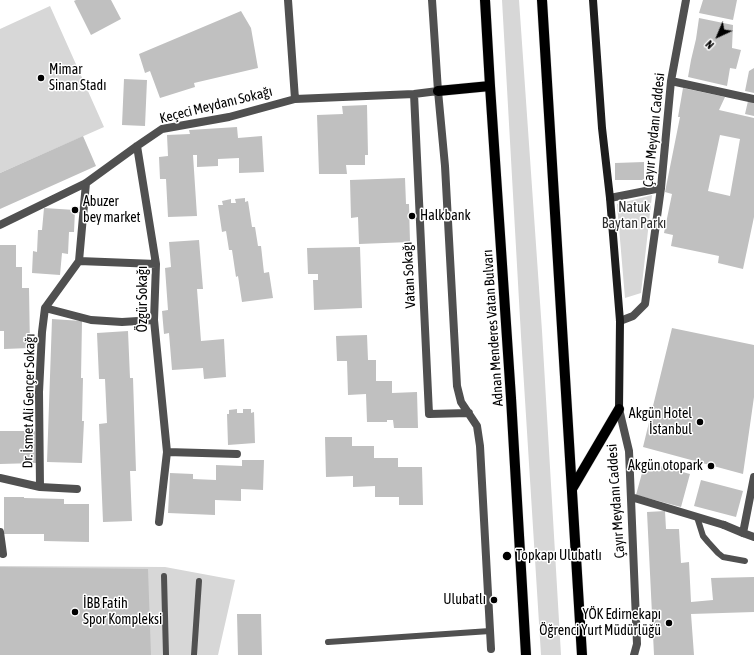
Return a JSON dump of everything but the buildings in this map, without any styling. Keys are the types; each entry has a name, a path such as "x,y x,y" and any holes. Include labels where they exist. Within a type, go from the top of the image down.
{"main road":[{"name":"Adnan Menderes Vatan Bulvarı","path":"486,0 490,86 506,309 526,655"},
{"path":"542,0 582,655"},
{"name":"Çayır Meydanı Caddesi","path":"593,0 602,128 610,198 620,321 620,409"},
{"path":"438,92 490,86"},
{"path":"572,489 620,409"}],"street":[{"path":"288,0 295,99"},
{"path":"432,0 438,92 445,166 457,386 461,402 477,426 480,446 491,649"},
{"name":"Çayır Meydanı Caddesi","path":"620,321 633,316 645,304 661,188 671,81 686,0"},
{"path":"671,81 754,99"},
{"name":"Keçeci Meydanı Sokağı","path":"0,225 86,183 162,129 229,117 295,99 438,92"},
{"name":"Vatan Sokağı","path":"414,94 429,414 469,413"},
{"name":"Özgür Sokağı","path":"137,146 156,264 154,320 167,452 159,522"},
{"path":"86,183 79,261 156,264"},
{"path":"610,198 661,188"},
{"name":"Dr. İsmet Ali Gençer Sokağı","path":"40,487 39,392 42,332 45,308 79,261"},
{"path":"45,308 91,320 122,322 154,320"},
{"name":"Çayır Meydanı Caddesi","path":"620,409 628,451 637,644 634,655"},
{"path":"167,452 237,454"},
{"path":"743,533 754,477"},
{"path":"0,478 40,487 77,489"},
{"path":"630,496 724,525 754,537"},
{"path":"0,532 4,554"}],"lane":[{"path":"697,517 703,536 718,553 723,557 745,561"},
{"path":"164,576 166,655"},
{"path":"194,655 198,581"},
{"path":"328,642 490,631"}],"green space":[{"path":"502,0 519,0 542,331 561,655 541,655"},
{"name":"Mimar Sinan Stadı","path":"50,6 104,127 0,173 0,29"},
{"name":"Natuk Baytan Parkı","path":"652,195 641,293 625,298 617,204"},
{"name":"İBB Fatih Spor Kompleksi","path":"0,566 165,567 235,580 218,655 0,655"}],"place":[{"name":"Mimar Sinan Stadı","path":"41,78"},
{"name":"Abuzer bey market","path":"75,210"},
{"name":"Halkbank","path":"412,216"},
{"name":"Akgün Hotel İstanbul","path":"700,422"},
{"name":"Akgün otopark","path":"711,466"},
{"name":"Topkapı Ulubatlı","path":"507,556"},
{"name":"Ulubatlı","path":"494,600"},
{"name":"İBB Fatih Spor Kompleksi","path":"75,612"},
{"name":"YÖK Edirnekapı Öğrenci Yurt Müdürlüğü","path":"669,623"}]}
